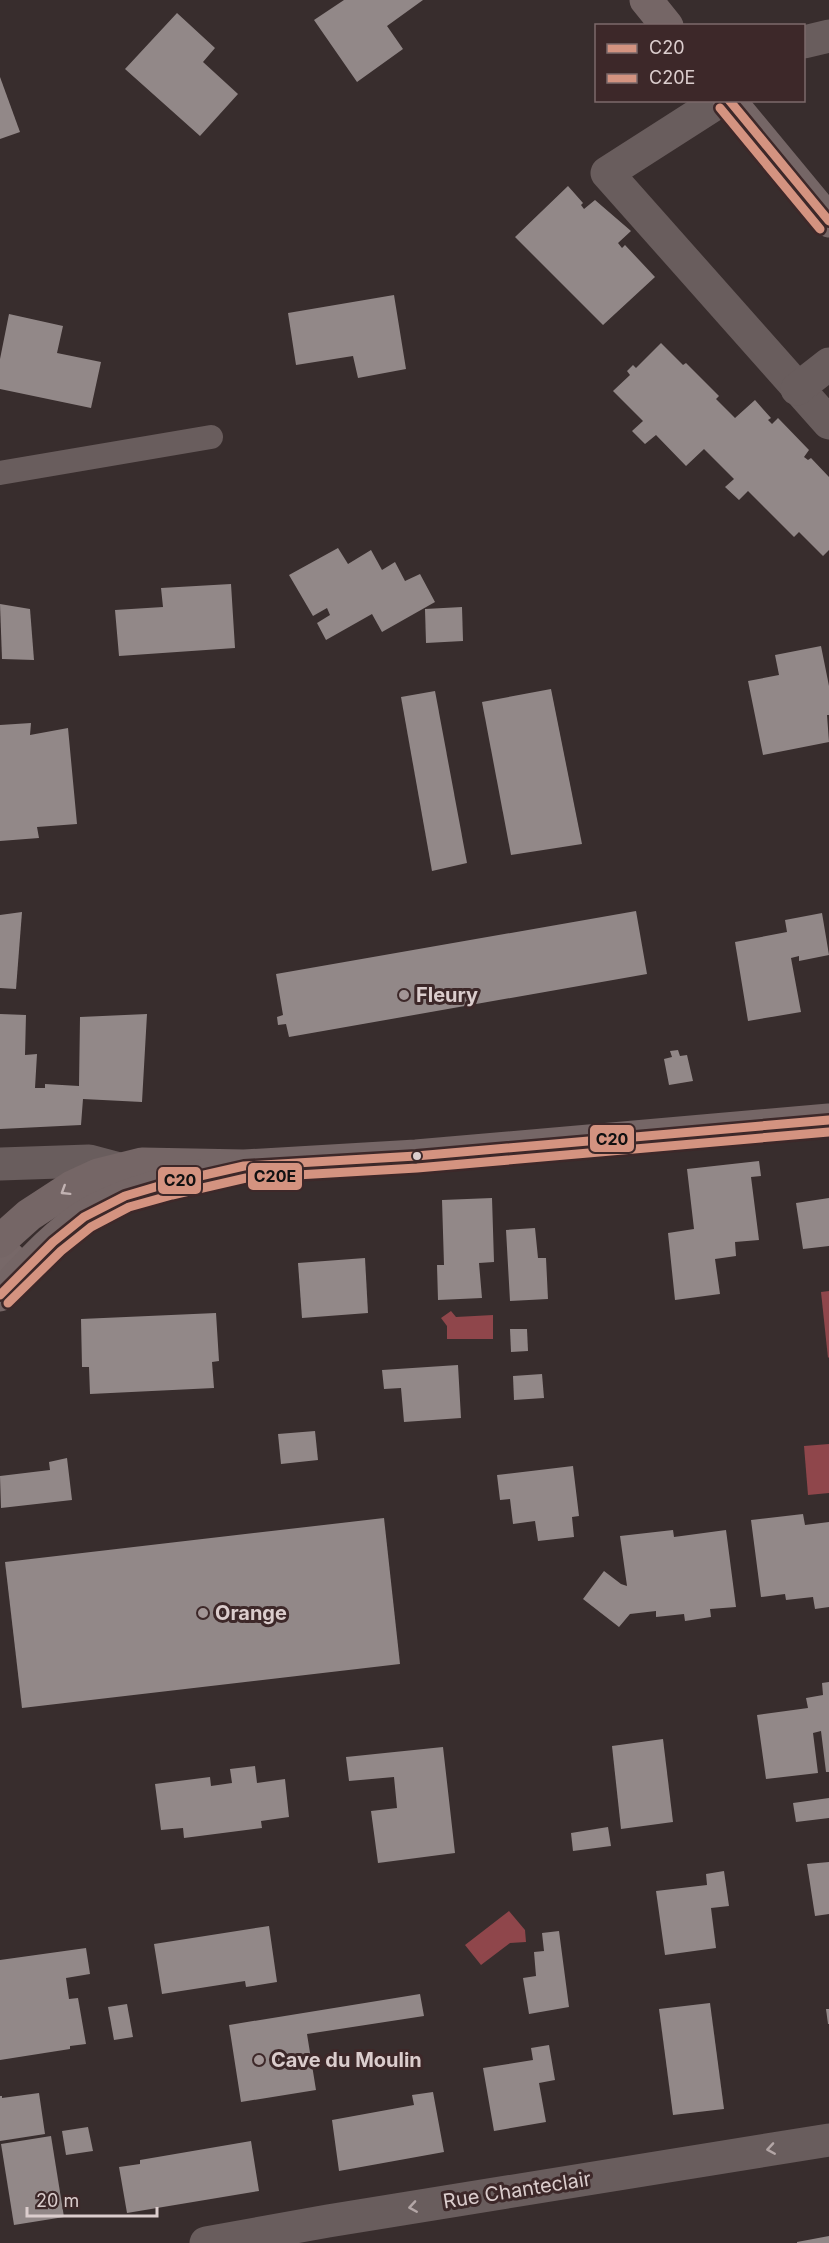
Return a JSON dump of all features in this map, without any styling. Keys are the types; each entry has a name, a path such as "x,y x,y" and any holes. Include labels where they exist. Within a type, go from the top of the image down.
{"main road":[{"path":"646,0 665,24"},
{"path":"731,102 829,221"},
{"path":"0,1241 29,1215 72,1187 98,1175 142,1164 244,1166 416,1156 829,1120"},
{"path":"0,1295 53,1242 84,1216 136,1193 168,1183 244,1166"}],"street":[{"path":"805,42 829,36"},
{"path":"718,102 607,173 829,423"},
{"path":"797,389 829,364"},
{"path":"0,1164 89,1161 119,1169"},
{"path":"0,1250 10,1259 0,1270"},
{"name":"Rue Chanteclair","path":"206,2243 328,2221 829,2140"}],"lane":[{"path":"0,473 212,438"}],"shaded area":[{"path":"829,1291 829,1357 828,1358 821,1292"},
{"path":"451,1311 456,1317 493,1315 493,1339 447,1339 447,1326 441,1318"},
{"path":"829,1444 829,1493 808,1495 804,1446"},
{"path":"509,1911 525,1930 526,1942 510,1943 481,1965 465,1945"}],"building":[{"path":"344,0 423,0 387,26 403,49 357,82 314,20"},
{"path":"177,13 215,48 203,62 238,94 200,136 125,69"},
{"path":"0,77 20,132 0,139"},
{"path":"568,186 583,203 581,205 584,209 595,200 631,231 618,243 622,248 625,245 655,277 603,325 515,237"},
{"path":"394,295 406,369 358,378 353,356 296,365 288,313"},
{"path":"9,314 63,326 57,353 101,362 91,408 0,389 0,359"},
{"path":"661,343 683,365 686,363 719,396 716,399 735,418 755,400 771,418 768,420 772,424 778,418 809,450 804,457 808,460 811,458 829,477 829,550 823,556 799,532 794,537 748,491 739,500 725,487 734,479 704,449 686,466 656,435 645,444 632,431 643,421 613,391 630,375 627,371 633,365 636,368"},
{"path":"338,548 348,564 371,550 382,570 395,562 405,581 420,574 435,602 382,632 372,614 326,640 317,623 330,615 327,608 313,616 289,575"},
{"path":"231,584 235,648 119,656 115,610 163,607 161,588"},
{"path":"0,604 30,609 34,660 2,659"},
{"path":"462,607 463,641 426,643 425,609"},
{"path":"821,646 829,686 829,715 827,715 829,742 763,755 748,681 779,675 775,655"},
{"path":"551,689 582,844 511,855 482,702"},
{"path":"435,691 467,863 432,871 401,697"},
{"path":"31,723 30,735 68,728 77,824 37,827 39,838 0,841 0,725"},
{"name":"Fleury","path":"636,911 647,974 289,1037 286,1024 278,1025 277,1017 283,1015 276,974"},
{"path":"22,912 16,989 0,988 0,915"},
{"path":"822,913 829,955 799,961 799,956 791,958 801,1012 748,1021 735,942 787,932 785,920"},
{"path":"0,1014 26,1015 25,1055 37,1054 35,1088 45,1088 45,1084 79,1086 80,1017 147,1014 142,1102 83,1099 81,1125 0,1129"},
{"path":"678,1050 680,1056 687,1055 693,1081 669,1085 664,1059 672,1057 670,1051"},
{"path":"759,1161 761,1176 751,1177 759,1240 735,1242 736,1256 715,1259 720,1294 675,1300 668,1233 694,1229 687,1169"},
{"path":"492,1198 494,1262 479,1263 482,1298 438,1300 437,1265 444,1265 442,1200"},
{"path":"829,1198 829,1246 803,1249 796,1203"},
{"path":"535,1228 538,1258 546,1258 548,1299 510,1301 506,1230"},
{"path":"365,1258 368,1313 302,1318 298,1263"},
{"path":"216,1313 219,1361 212,1362 214,1388 90,1394 89,1367 82,1367 81,1319"},
{"path":"510,1329 527,1329 528,1351 511,1352"},
{"path":"458,1365 461,1418 404,1422 401,1388 384,1389 382,1370"},
{"path":"542,1374 544,1398 514,1400 513,1376"},
{"path":"315,1431 318,1460 281,1464 278,1434"},
{"path":"67,1458 72,1500 1,1508 0,1476 50,1470 49,1462"},
{"path":"573,1466 579,1516 572,1517 574,1537 538,1541 535,1521 513,1524 510,1499 500,1500 497,1475"},
{"path":"803,1514 805,1525 829,1522 829,1607 815,1609 813,1597 786,1600 785,1594 761,1597 751,1520"},
{"name":"Orange","path":"384,1518 400,1664 22,1708 5,1562"},
{"path":"673,1530 674,1537 726,1530 736,1607 710,1609 711,1617 685,1621 684,1614 656,1617 656,1611 630,1614 619,1627 583,1599 604,1571 627,1586 620,1536"},
{"path":"829,1682 829,1772 826,1772 821,1731 813,1733 818,1773 766,1779 757,1715 808,1708 806,1698 823,1695 822,1683"},
{"path":"663,1739 673,1822 621,1829 612,1746"},
{"path":"443,1747 455,1853 378,1863 371,1811 397,1808 394,1777 349,1781 346,1757"},
{"path":"255,1766 257,1783 285,1779 289,1817 261,1821 262,1828 184,1838 183,1828 161,1830 155,1784 210,1777 211,1786 232,1783 230,1769"},
{"path":"829,1798 829,1818 796,1822 793,1803"},
{"path":"608,1827 611,1846 573,1851 571,1833"},
{"path":"829,1862 829,1914 815,1916 807,1864"},
{"path":"724,1871 729,1906 711,1908 716,1948 665,1955 656,1891 707,1885 706,1874"},
{"path":"269,1926 277,1982 246,1987 245,1981 162,1994 154,1944"},
{"path":"559,1931 569,2007 529,2014 523,1978 536,1976 534,1952 544,1951 542,1933"},
{"path":"86,1948 90,1974 66,1978 69,1999 78,1998 86,2044 70,2046 70,2049 0,2060 0,1960"},
{"path":"420,1994 424,2016 307,2034 316,2090 241,2102 229,2025"},
{"path":"710,2003 724,2109 673,2115 659,2009"},
{"path":"127,2004 133,2037 114,2040 108,2007"},
{"path":"826,2009 829,2009 829,2024 828,2024"},
{"path":"549,2045 555,2080 539,2083 546,2122 494,2131 483,2068 533,2060 531,2048"},
{"path":"433,2092 444,2152 339,2171 332,2120 414,2105 412,2095"},
{"path":"39,2093 45,2134 0,2141 0,2096 2,2098"},
{"path":"88,2127 93,2151 66,2155 62,2131"},
{"path":"51,2136 64,2217 14,2225 1,2144"},
{"path":"251,2141 259,2191 127,2213 119,2167 140,2164 140,2160"},
{"path":"829,2236 829,2243 797,2243 797,2242"}],"transit line":[{"name":"C20","path":"731,102 829,221"},
{"name":"C20E","path":"720,108 820,229"},
{"name":"C20","path":"0,1295 53,1242 84,1217 125,1196 169,1183 244,1166 416,1156 829,1120"},
{"name":"C20E","path":"8,1303 61,1251 91,1227 129,1207 246,1178 417,1168 829,1132"}],"place":[{"name":"Fleury","path":"404,995"},
{"name":"Orange","path":"203,1613"},
{"name":"Cave du Moulin","path":"259,2060"}]}
